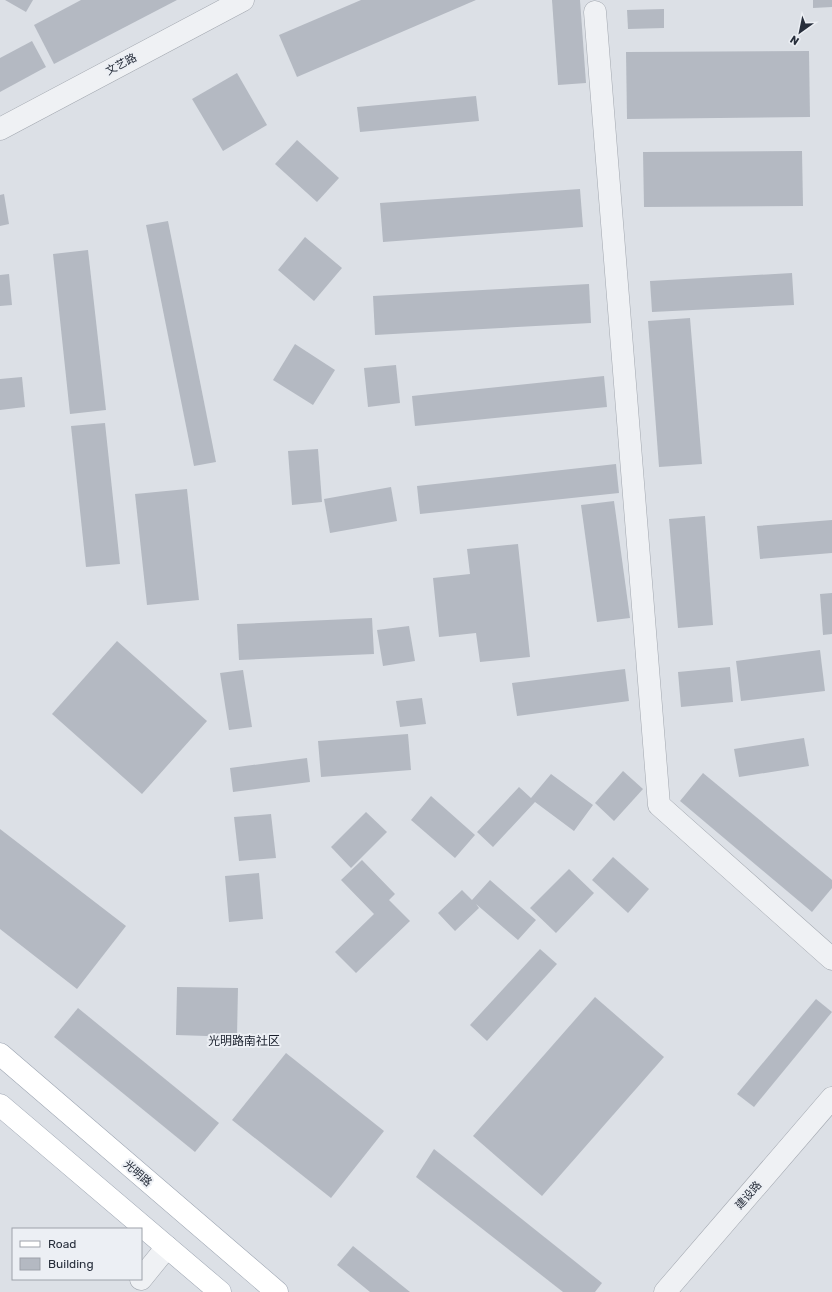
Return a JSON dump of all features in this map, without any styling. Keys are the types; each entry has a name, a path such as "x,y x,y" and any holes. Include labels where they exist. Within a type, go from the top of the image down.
{"main road":[{"name":"光明路","path":"0,1054 276,1292"},
{"path":"0,1105 220,1292"}],"street":[{"name":"文艺路","path":"0,129 243,0"},
{"path":"595,12 659,805 832,959"},
{"name":"建设路","path":"665,1292 832,1098"},
{"path":"142,1278 167,1247"},
{"path":"130,1292 140,1280"}],"building":[{"path":"5,0 33,0 26,12"},
{"path":"81,0 177,0 54,64 34,25"},
{"path":"361,0 476,0 297,77 279,35"},
{"path":"552,0 580,0 586,83 558,85"},
{"path":"813,0 832,0 832,7 813,8"},
{"path":"664,9 664,28 628,29 627,10"},
{"path":"32,41 46,67 0,92 0,58"},
{"path":"809,51 810,117 627,119 626,52"},
{"path":"237,73 267,125 223,151 192,99"},
{"path":"476,96 479,121 360,132 357,107"},
{"path":"297,140 339,178 317,202 275,164"},
{"path":"802,151 803,206 644,207 643,152"},
{"path":"580,189 583,227 383,242 380,203"},
{"path":"4,194 9,224 0,226 0,195"},
{"path":"168,221 216,462 194,466 146,225"},
{"path":"305,237 342,268 314,301 278,270"},
{"path":"88,250 106,410 70,414 53,254"},
{"path":"792,273 794,305 652,312 650,281"},
{"path":"9,274 12,305 0,306 0,275"},
{"path":"589,284 591,323 375,335 373,296"},
{"path":"690,318 702,464 659,467 648,321"},
{"path":"295,344 335,370 313,405 273,380"},
{"path":"396,365 400,403 368,407 364,368"},
{"path":"604,376 607,407 415,426 412,396"},
{"path":"22,377 25,407 0,410 0,379"},
{"path":"105,423 120,564 86,567 71,426"},
{"path":"318,449 322,502 292,505 288,451"},
{"path":"616,464 619,493 420,514 417,486"},
{"path":"391,487 397,521 330,533 324,499"},
{"path":"187,489 199,600 147,605 135,494"},
{"path":"614,501 630,618 597,622 581,505"},
{"path":"705,516 713,625 678,628 669,519"},
{"path":"832,520 832,553 760,559 757,526"},
{"path":"518,544 530,657 480,662 476,633 439,637 433,578 470,574 467,549"},
{"path":"832,593 832,634 823,635 820,594"},
{"path":"372,618 374,654 239,660 237,624"},
{"path":"409,626 415,661 383,666 377,630"},
{"path":"117,641 207,721 142,794 52,714"},
{"path":"820,650 825,691 741,701 736,661"},
{"path":"730,667 733,702 681,707 678,672"},
{"path":"625,669 629,701 517,716 512,683"},
{"path":"243,670 252,727 229,730 220,673"},
{"path":"422,698 426,724 400,727 396,701"},
{"path":"408,734 411,770 321,777 318,741"},
{"path":"804,738 809,766 739,777 734,749"},
{"path":"307,758 310,782 233,792 230,768"},
{"path":"623,771 643,789 614,821 595,803"},
{"path":"703,773 832,880 832,888 812,912 680,801"},
{"path":"551,774 593,805 574,831 535,802 493,847 477,832 519,787 531,798"},
{"path":"431,796 475,835 455,858 411,820"},
{"path":"366,812 387,832 351,868 331,847"},
{"path":"271,814 276,858 239,861 234,817"},
{"path":"0,829 126,926 77,989 0,929"},
{"path":"613,857 649,889 628,913 592,880"},
{"path":"362,860 395,894 389,900 410,921 356,973 335,952 374,914 341,880"},
{"path":"569,869 594,893 556,933 530,908"},
{"path":"259,873 263,919 229,922 225,876"},
{"path":"490,880 536,920 518,940 476,904 479,908 455,931 438,913 462,890 472,900"},
{"path":"540,949 557,964 487,1041 470,1025"},
{"path":"177,987 238,988 237,1037 176,1035"},
{"path":"595,997 664,1057 542,1196 473,1136"},
{"path":"816,999 832,1012 754,1107 737,1094"},
{"path":"78,1008 219,1123 195,1152 54,1037"},
{"path":"286,1053 384,1131 331,1198 232,1120"},
{"path":"434,1149 602,1283 595,1292 563,1292 416,1177"},
{"path":"353,1246 410,1292 370,1292 337,1265"}],"district":[{"name":"光明路南社区","path":"244,1041"}]}
